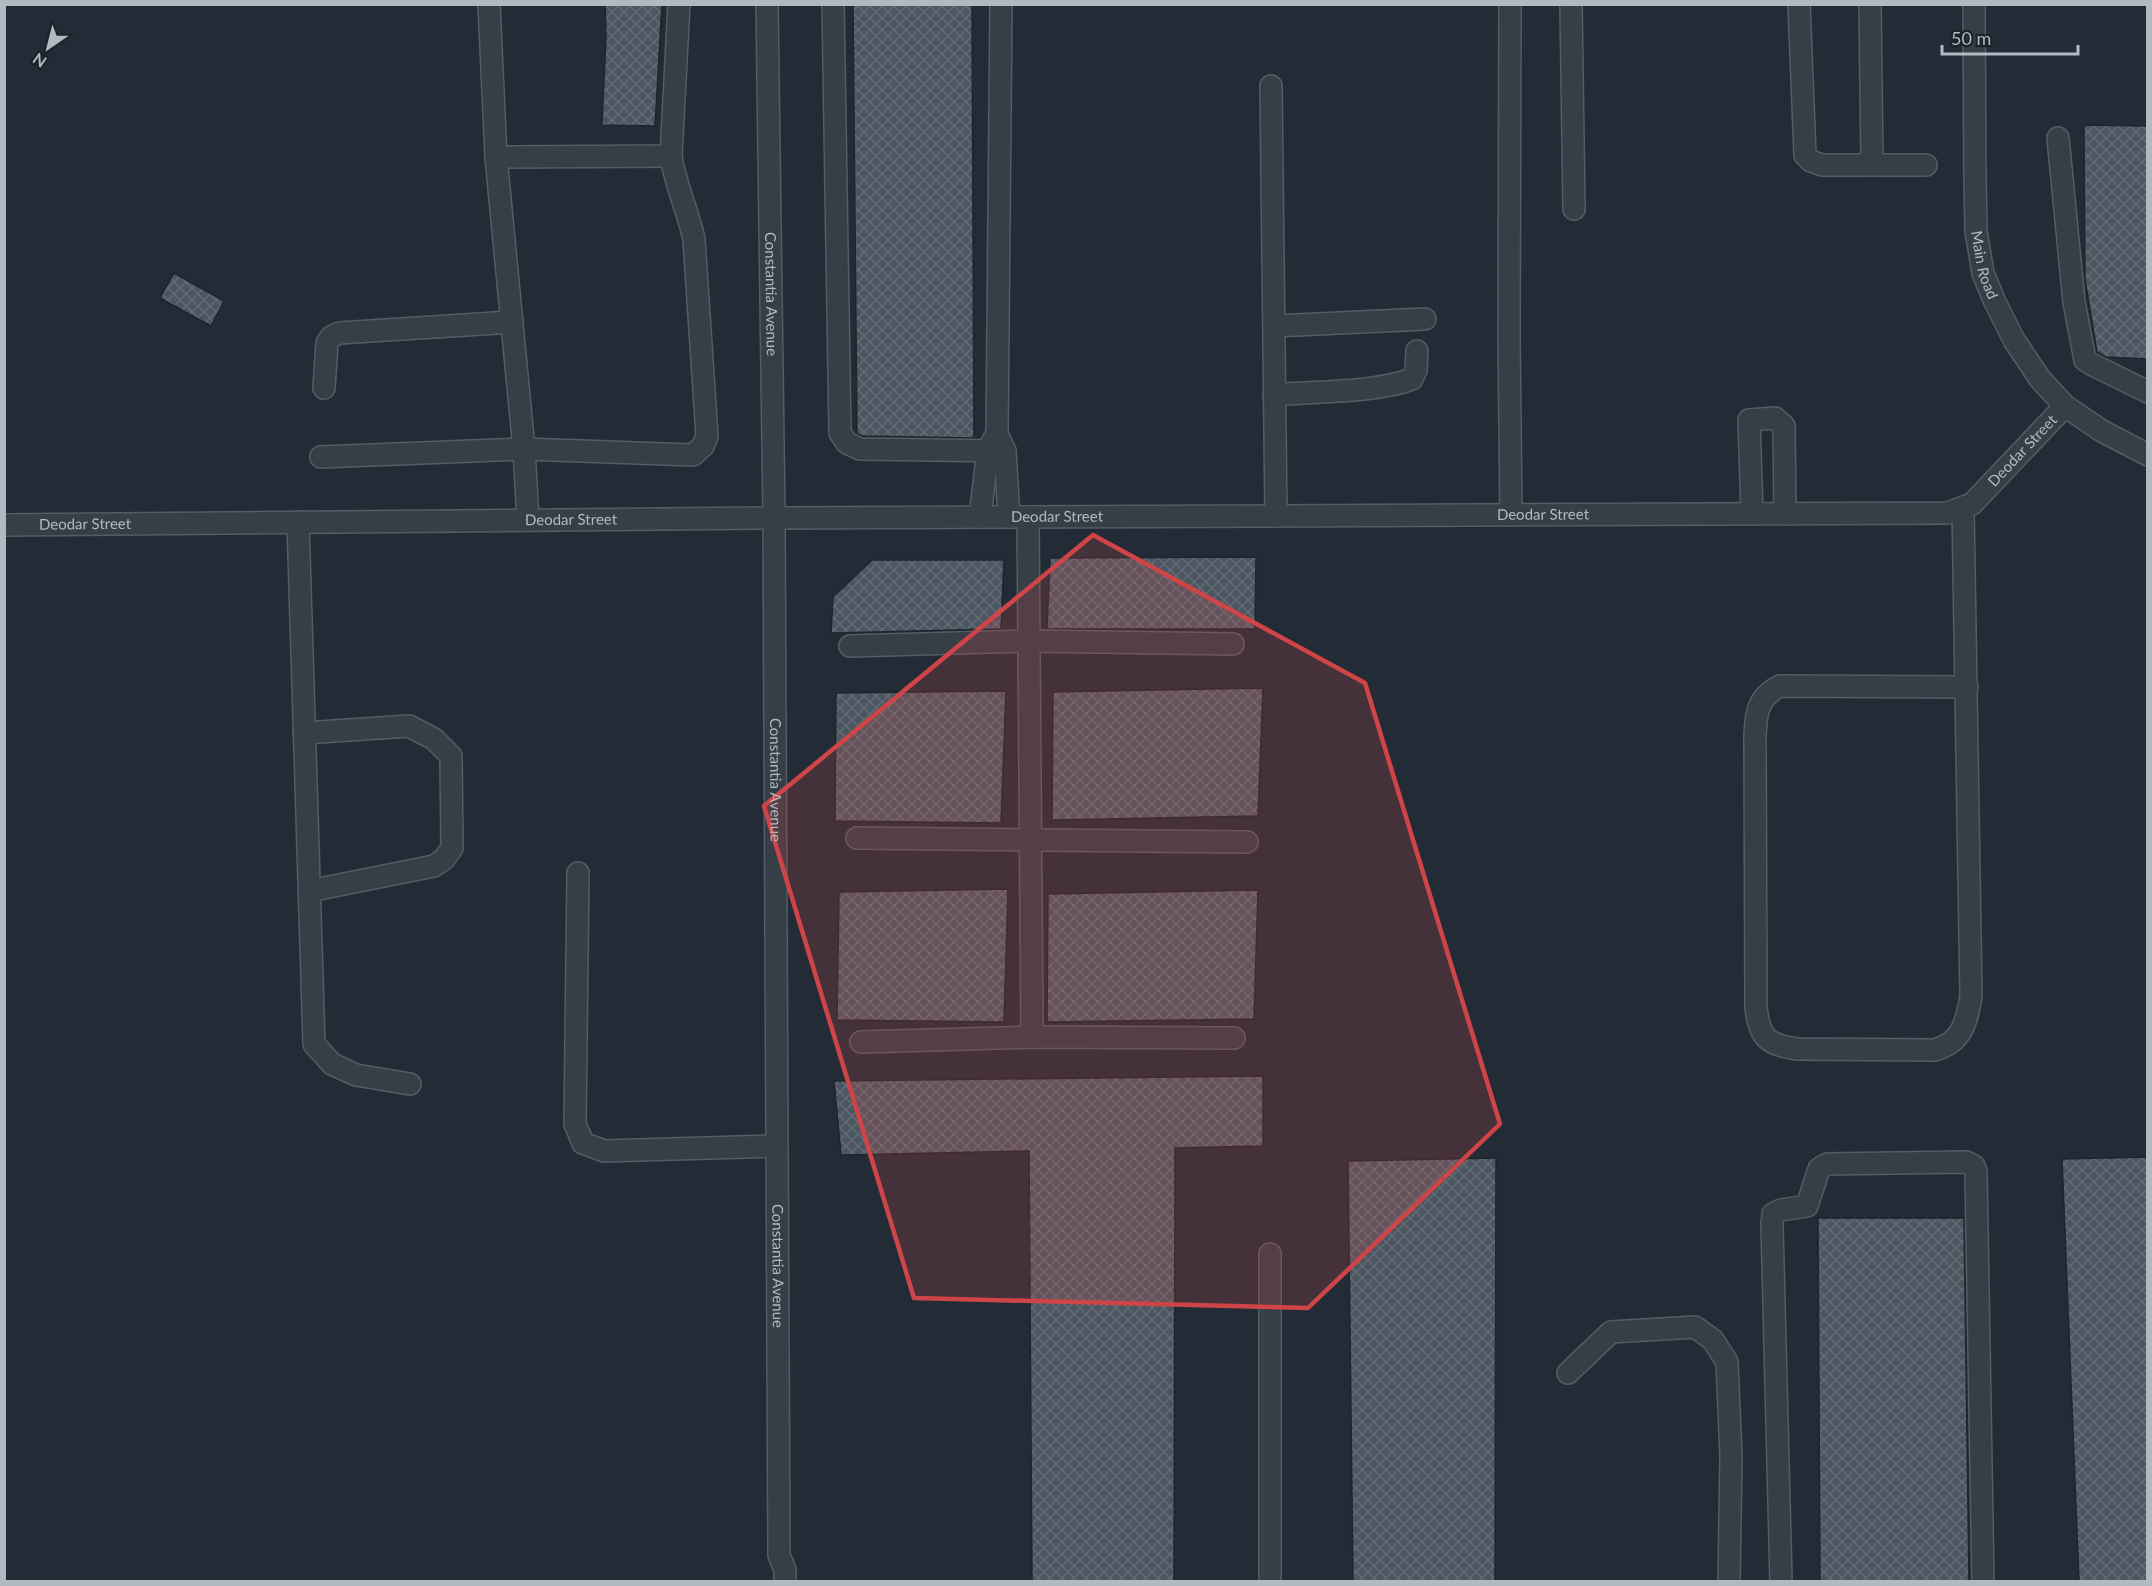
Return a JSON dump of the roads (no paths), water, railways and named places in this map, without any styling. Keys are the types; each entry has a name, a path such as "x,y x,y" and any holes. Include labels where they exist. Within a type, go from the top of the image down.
{"street":[{"path":"489,4 496,157 524,449 528,520"},
{"path":"321,457 524,449 693,455 703,446 707,436 694,239 688,213 673,173 671,156 679,4"},
{"name":"Constantia Avenue","path":"767,4 774,518 780,1555 785,1570 785,1581"},
{"path":"833,4 840,433 846,443 860,449 997,445"},
{"path":"980,517 997,445 1001,4"},
{"path":"1510,4 1511,515"},
{"path":"1571,4 1574,209"},
{"path":"1799,4 1805,155 1811,161 1822,165 1926,165"},
{"path":"1870,4 1872,165"},
{"name":"Main Road","path":"1974,4 1974,180 1976,231 1983,273 2014,340 2040,379 2065,406 2102,431 2148,455"},
{"path":"1271,86 1276,516"},
{"path":"2058,138 2074,302 2085,360 2148,392"},
{"path":"496,157 671,156"},
{"path":"1274,326 1425,319"},
{"path":"324,388 327,343 331,337 339,333 512,322"},
{"path":"1274,395 1400,384 1412,379 1416,370 1417,351"},
{"name":"Deodar Street","path":"4,525 774,518 1947,513 1972,504 2065,406"},
{"path":"1752,514 1749,420 1775,418 1784,426 1785,514"},
{"path":"997,445 1018,517 1029,640 1032,1037"},
{"path":"1963,508 1967,687 1971,998 1963,1026 1956,1040 1946,1047 1934,1050 1797,1049 1780,1047 1772,1043 1761,1032 1756,1007 1755,722 1762,699 1780,686 1967,687"},
{"path":"298,522 314,1044 332,1064 356,1076 410,1083"},
{"path":"850,645 1029,640 1233,644"},
{"path":"304,733 409,726 434,739 451,756 452,848 444,859 434,866 309,891"},
{"path":"857,838 1247,842"},
{"path":"578,873 575,1124 583,1143 604,1152 777,1146"},
{"path":"861,1042 1032,1037 1234,1038"},
{"path":"1781,1581 1773,1214 1781,1210 1807,1206 1819,1169 1827,1164 1966,1162 1974,1166 1976,1172 1983,1581"},
{"path":"1270,1254 1270,1581"},
{"path":"1568,1374 1611,1332 1695,1327 1713,1340 1727,1362 1731,1456 1729,1581"},
{"name":"Constantia Avenue","path":"772,1581 780,1555"}]}
